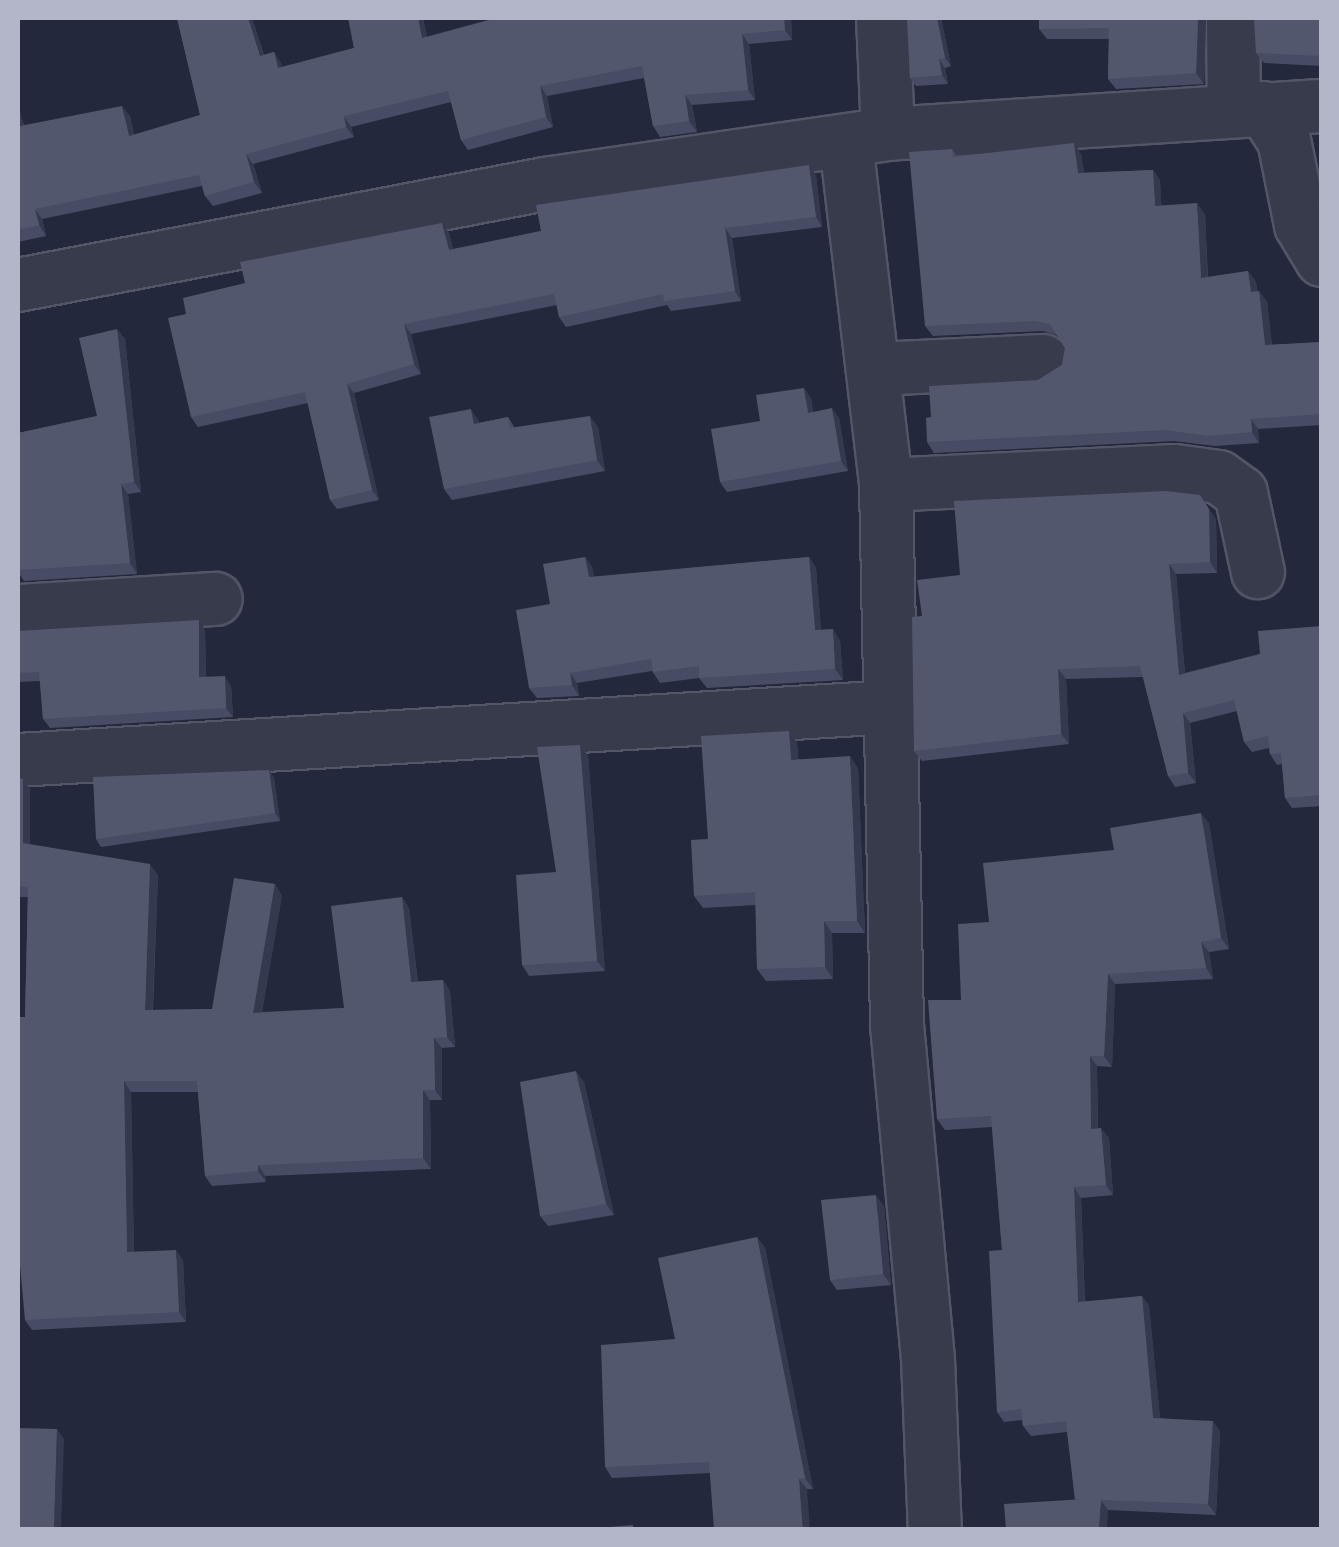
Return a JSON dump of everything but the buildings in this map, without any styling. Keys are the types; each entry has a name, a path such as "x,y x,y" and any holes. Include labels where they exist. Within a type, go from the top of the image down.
{"street":[{"path":"884,18 867,138 876,370 886,485 897,1024 928,1359 935,1530"},
{"path":"1234,18 1248,109 1284,140 1301,225 1322,260"},
{"path":"18,285 544,184 867,138 1322,106"},
{"path":"876,370 1043,361"},
{"path":"886,485 1175,470 1219,477 1241,494 1258,572"},
{"path":"18,610 216,599"},
{"path":"18,760 892,707"}]}
